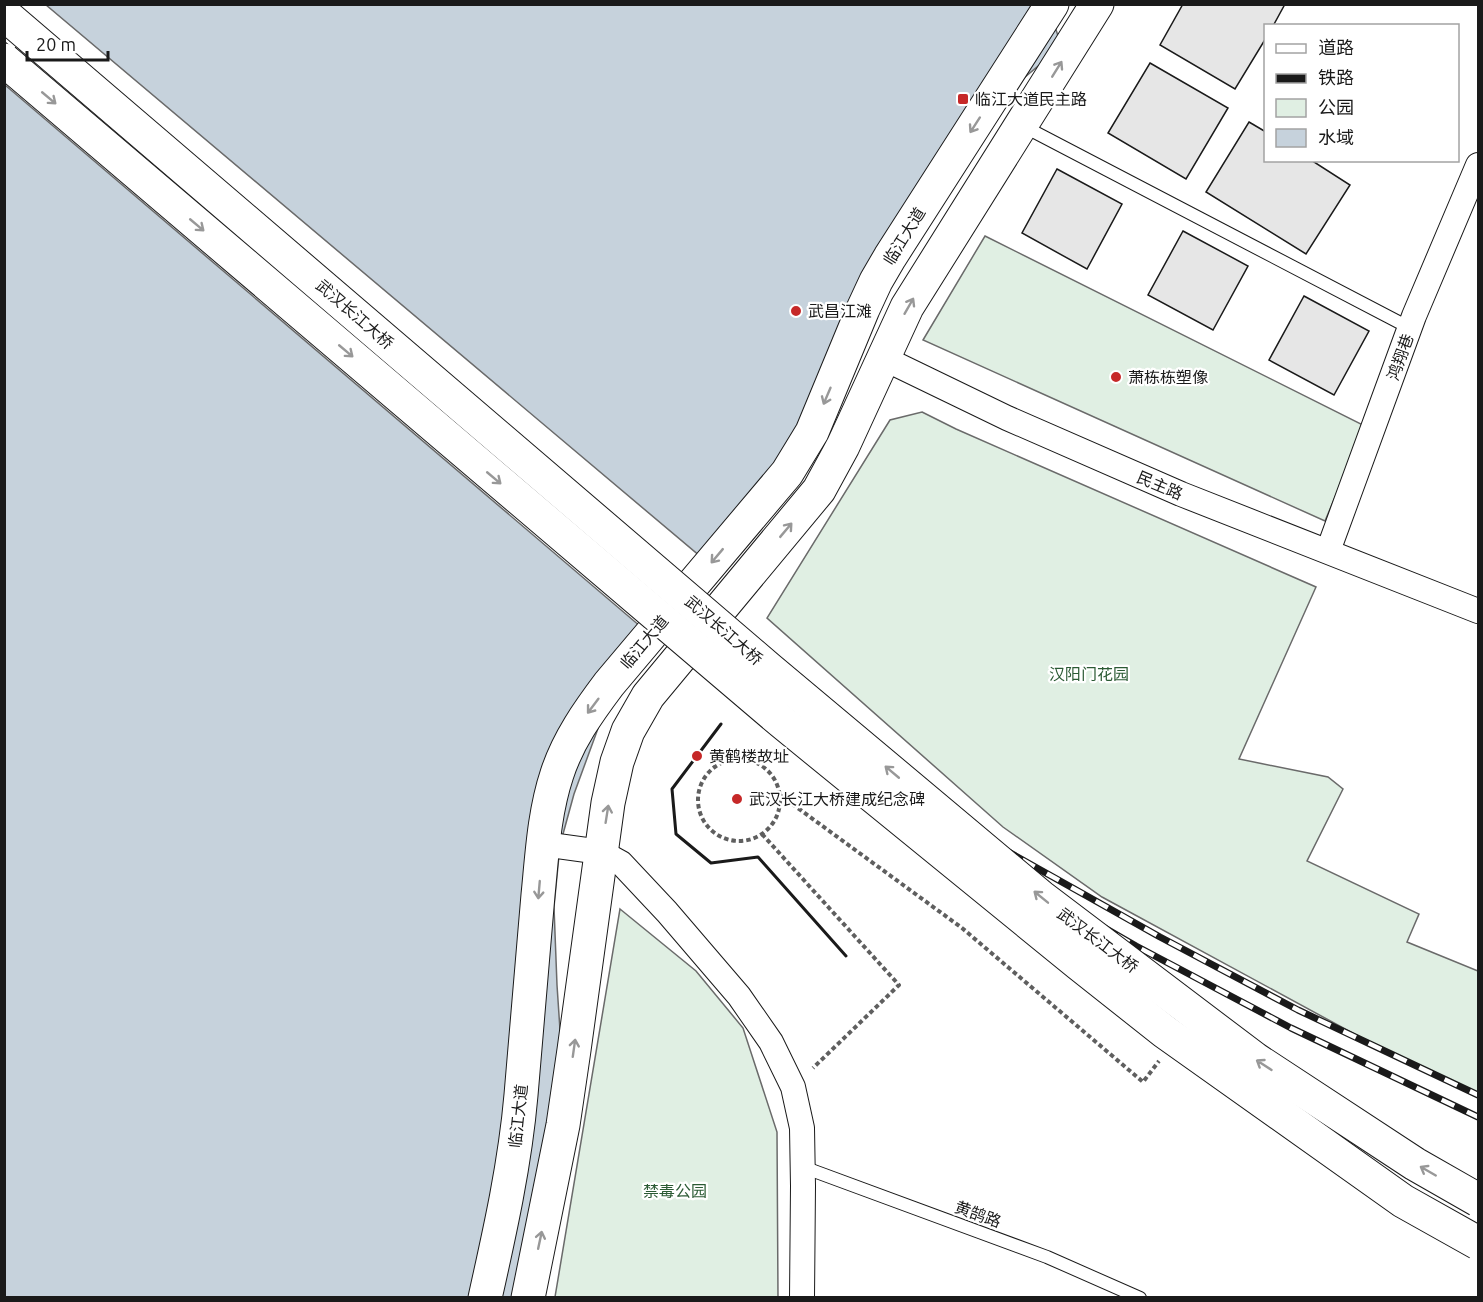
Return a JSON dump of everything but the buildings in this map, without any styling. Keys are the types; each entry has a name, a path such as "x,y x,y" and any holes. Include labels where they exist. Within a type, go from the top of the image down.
{"main road":[{"name":"临江大道","path":"485,1298 514,1154 547,810 569,743 609,684 787,473 812,432 876,281 1052,4"},
{"path":"528,1298 563,1125 608,803 617,762 628,730 648,696 819,490 843,446 907,307 1097,4"},
{"name":"武汉长江大桥","path":"4,14 769,669 1041,897 1255,1059 1415,1164 1479,1200"},
{"name":"武汉长江大桥","path":"4,60 782,722 1079,964 1175,1039 1402,1201 1479,1243"},
{"name":"民主路","path":"849,342 883,358"}],"street":[{"name":"鸿翔巷","path":"1328,551 1410,328 1479,165"},
{"name":"民主路","path":"883,358 1007,418 1181,494 1479,610"},
{"path":"543,844 601,852 621,863 667,912 739,996 771,1042 793,1088 802,1128 802,1298"}],"lane":[{"path":"1021,125 1410,328"},
{"name":"黄鹄路","path":"803,1167 1047,1257 1140,1298"}],"path":[{"path":"742,758 756,762 768,770 776,782 780,795 779,810 772,825 762,834 749,840 734,841 720,837 702,821 698,807 698,792 702,779 712,768 725,760 742,758"},
{"path":"780,795 962,928 1143,1082 1175,1039"},
{"path":"762,834 899,985 793,1088"}],"green space":[{"path":"985,236 1365,426 1325,521 923,340"},
{"name":"汉阳门花园","path":"922,412 1316,587 1239,759 1328,777 1343,789 1307,861 1419,914 1407,942 1478,971 1478,1096 1371,1043 1102,897 1003,827 767,618 890,420"},
{"name":"禁毒公园","path":"620,909 696,971 743,1028 777,1132 778,1297 555,1297"}],"water":[{"path":"5,5 1048,5 1059,39 1049,57 1007,92 813,407 600,723 574,794 560,845 554,907 562,1060 523,1297 5,1298"}],"pier":[{"path":"5,5 46,5 714,568 661,644 5,85"}],"railway":[{"path":"4,29 705,628 811,717 915,796 964,827 1160,937 1298,1010 1478,1095"},
{"path":"4,45 771,700 839,757 910,810 968,848 1136,946 1291,1028 1478,1117"}],"wall":[{"path":"721,724 672,789 676,834 711,863 758,857 846,956"}],"place":[{"name":"临江大道民主路","path":"963,99"},
{"name":"武昌江滩","path":"796,311"},
{"name":"萧栋栋塑像","path":"1116,377"},
{"name":"黄鹤楼故址","path":"697,756"},
{"name":"武汉长江大桥建成纪念碑","path":"737,799"}]}
